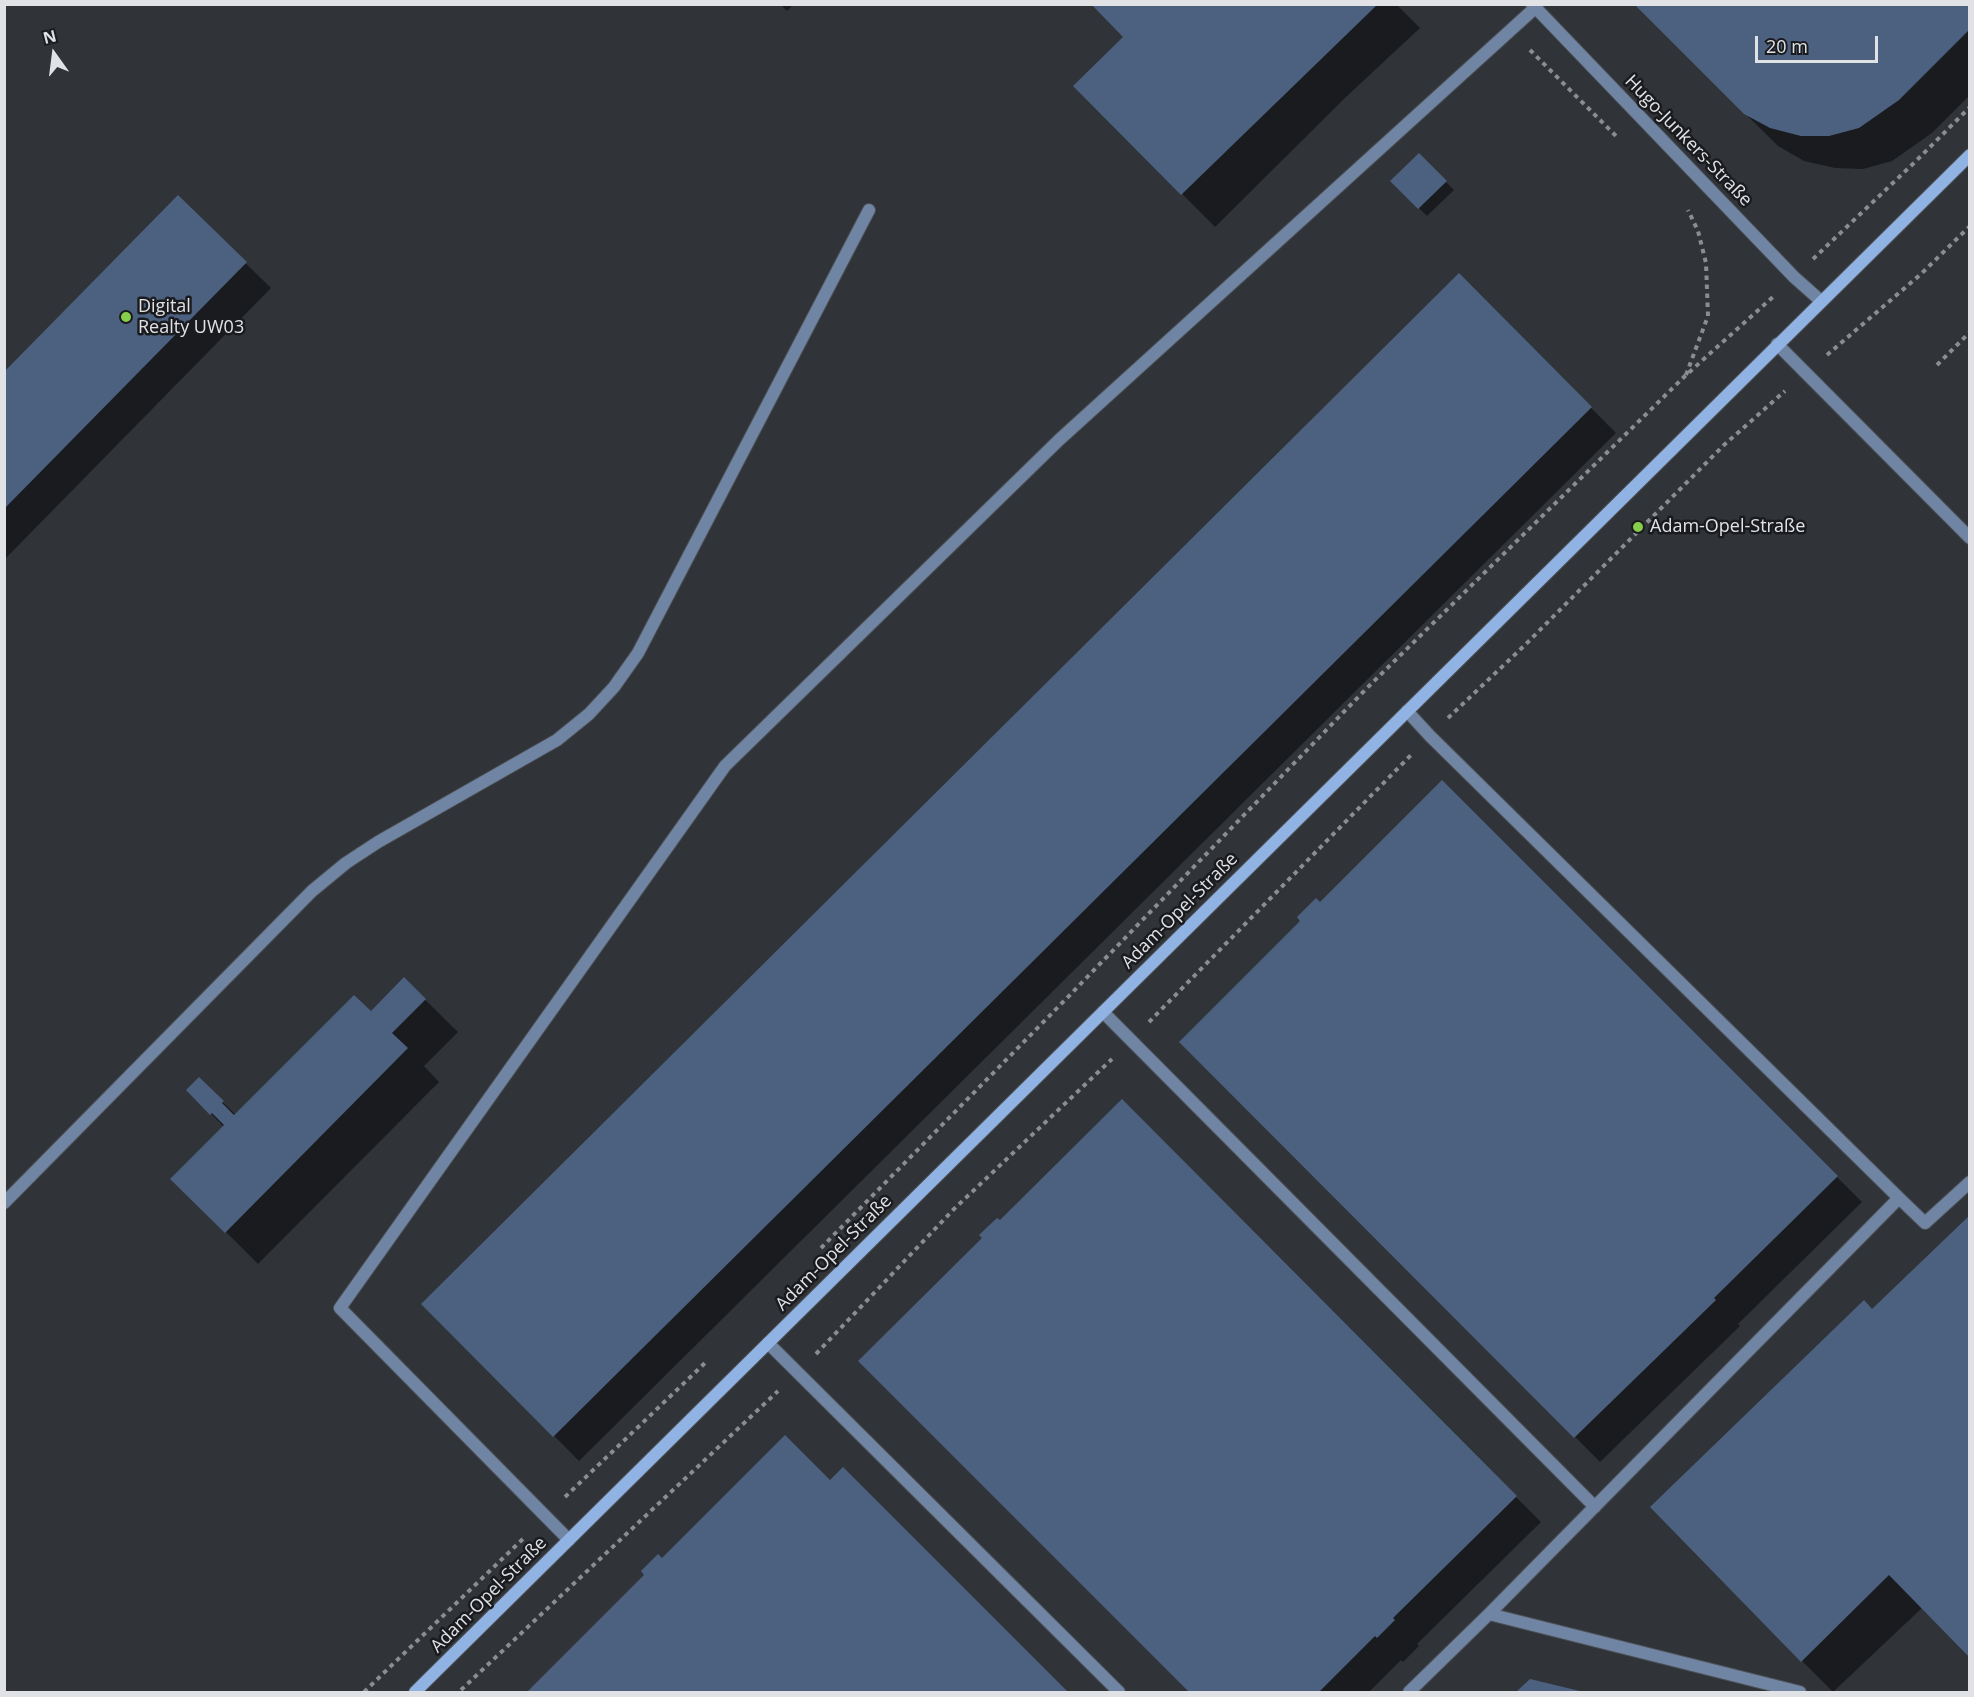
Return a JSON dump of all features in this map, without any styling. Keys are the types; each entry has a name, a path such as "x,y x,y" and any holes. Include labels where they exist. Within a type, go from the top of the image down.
{"main road":[{"name":"Adam-Opel-Straße","path":"415,1692 1970,155"}],"street":[{"path":"569,1540 340,1308 724,766 1059,440 1510,31 1534,6"},
{"name":"Hugo-Junkers-Straße","path":"1534,6 1794,277 1821,301"},
{"path":"4,1203 312,891 346,863 378,842 557,740 589,714 614,687 638,653 869,210"},
{"path":"1777,344 1970,538"},
{"path":"1407,711 1925,1223 1970,1182"},
{"path":"1103,1012 1595,1507"},
{"path":"1409,1692 1489,1614 1899,1198"},
{"path":"768,1343 1119,1692"},
{"path":"1489,1614 1800,1692"}],"path":[{"path":"1510,31 1618,138"},
{"path":"814,1255 1075,990 1366,689 1685,376 1794,277 1970,107"},
{"path":"1685,204 1698,231 1706,263 1708,316 1685,376"},
{"path":"458,1692 798,1372 953,1210 1131,1041 1430,736 1525,645 1724,445 1921,274 1970,226"},
{"path":"1937,364 1970,333"},
{"path":"364,1692 705,1363"}],"building":[{"path":"1091,4 1378,4 1181,195 1073,86 1123,37"},
{"path":"1634,4 1970,4 1970,29 1899,100 1859,128 1829,136 1801,136 1770,128 1744,114"},
{"path":"1419,153 1447,181 1418,209 1390,181"},
{"name":"Digital Realty UW03","path":"178,195 247,262 4,509 4,372"},
{"path":"1459,273 1592,407 553,1437 421,1304"},
{"path":"1442,780 1838,1176 1714,1298 1716,1300 1574,1438 1179,1042 1300,921 1297,917 1316,898 1320,902"},
{"path":"404,977 426,999 392,1033 408,1048 225,1233 170,1179 224,1125 212,1113 210,1115 186,1090 199,1077 224,1101 222,1103 234,1115 354,995 371,1011"},
{"path":"1122,1099 1517,1496 1393,1618 1395,1620 1377,1638 1375,1636 1319,1692 1189,1692 858,1361 982,1238 979,1235 997,1218 1000,1220"},
{"path":"1970,1215 1970,1658 1889,1575 1801,1662 1650,1507 1864,1300 1872,1309"},
{"path":"785,1435 830,1480 843,1467 1068,1692 527,1692 644,1575 641,1571 658,1554 662,1558"},
{"path":"1530,1679 1584,1692 1516,1692"}],"place":[{"name":"Digital Realty UW03","path":"126,317"},
{"name":"Adam-Opel-Straße","path":"1638,527"}]}
